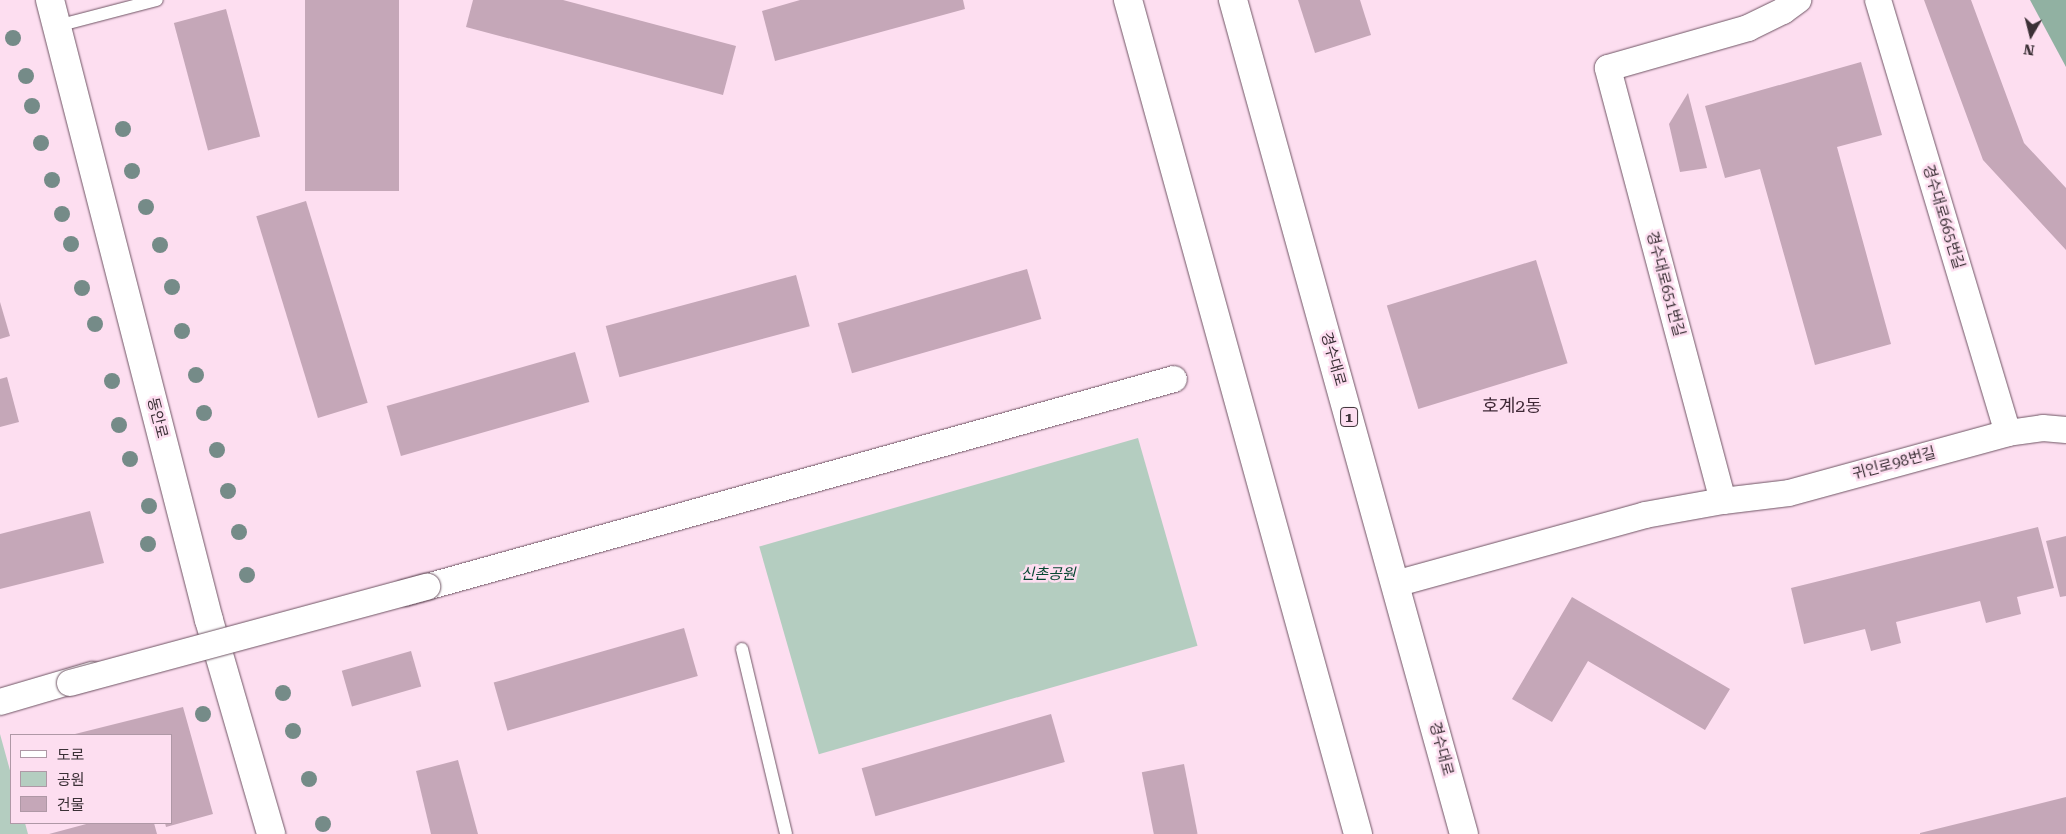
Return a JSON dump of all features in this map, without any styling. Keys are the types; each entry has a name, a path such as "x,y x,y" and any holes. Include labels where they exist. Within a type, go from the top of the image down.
{"main road":[{"path":"1128,0 1358,834"},
{"name":"경수대로","path":"1233,0 1464,834"},
{"name":"동안로","path":"53,13 209,620 271,834"}],"street":[{"name":"경수대로651번길","path":"1722,500 1608,68 1748,28 1783,11 1798,0"},
{"name":"경수대로665번길","path":"1878,0 2008,433"},
{"path":"276,629 1174,379"},
{"name":"귀인로98번길","path":"1395,584 1645,515 1722,500 1789,493 2008,433 2043,428 2066,430"},
{"path":"70,682 427,587"},
{"path":"0,702 172,651"}],"lane":[{"path":"53,13 158,0"},
{"path":"742,648 786,834"}],"green space":[{"path":"2030,0 2066,0 2066,67"},
{"name":"신촌공원","path":"1138,438 1198,646 819,754 759,547"},
{"path":"0,734 10,770 10,824 25,824 28,834 0,834"}],"building":[{"path":"305,0 399,0 399,191 305,191"},
{"path":"473,0 563,0 736,46 723,95 466,27"},
{"path":"800,0 963,0 965,9 775,61 762,11"},
{"path":"1298,0 1360,0 1371,35 1315,53"},
{"path":"1924,0 1971,0 2024,143 2066,188 2066,250 1983,160"},
{"path":"226,9 260,137 208,150 174,23"},
{"path":"1861,62 1882,135 1837,147 1891,344 1815,365 1760,169 1725,178 1705,106"},
{"path":"1688,93 1707,168 1680,172 1669,124"},
{"path":"306,201 368,403 318,418 256,216"},
{"path":"1536,260 1568,363 1418,409 1387,306"},
{"path":"1027,269 1041,319 852,373 838,323"},
{"path":"796,275 810,326 619,377 606,326"},
{"path":"0,302 10,336 0,339"},
{"path":"575,352 589,402 401,456 387,406"},
{"path":"7,377 19,422 0,427 0,379"},
{"path":"90,511 104,563 0,589 0,534"},
{"path":"2038,527 2054,588 2017,597 2021,614 1986,623 1980,601 1896,622 1901,643 1871,651 1865,629 1804,644 1791,588"},
{"path":"2066,536 2066,596 2060,597 2046,541"},
{"path":"1572,597 1730,689 1705,730 1588,661 1552,722 1512,699"},
{"path":"684,628 698,676 507,731 494,683"},
{"path":"411,651 421,687 352,706 342,671"},
{"path":"183,707 213,814 166,827 165,824 172,824 172,734 75,734"},
{"path":"1051,714 1065,762 875,816 862,768"},
{"path":"458,760 478,834 431,834 416,771"},
{"path":"1184,764 1198,834 1154,834 1142,772"},
{"path":"2066,797 2066,834 1920,834 1920,833"},
{"path":"86,824 154,824 157,834 49,834"}],"district":[{"name":"호계2동","path":"1512,406"}]}
